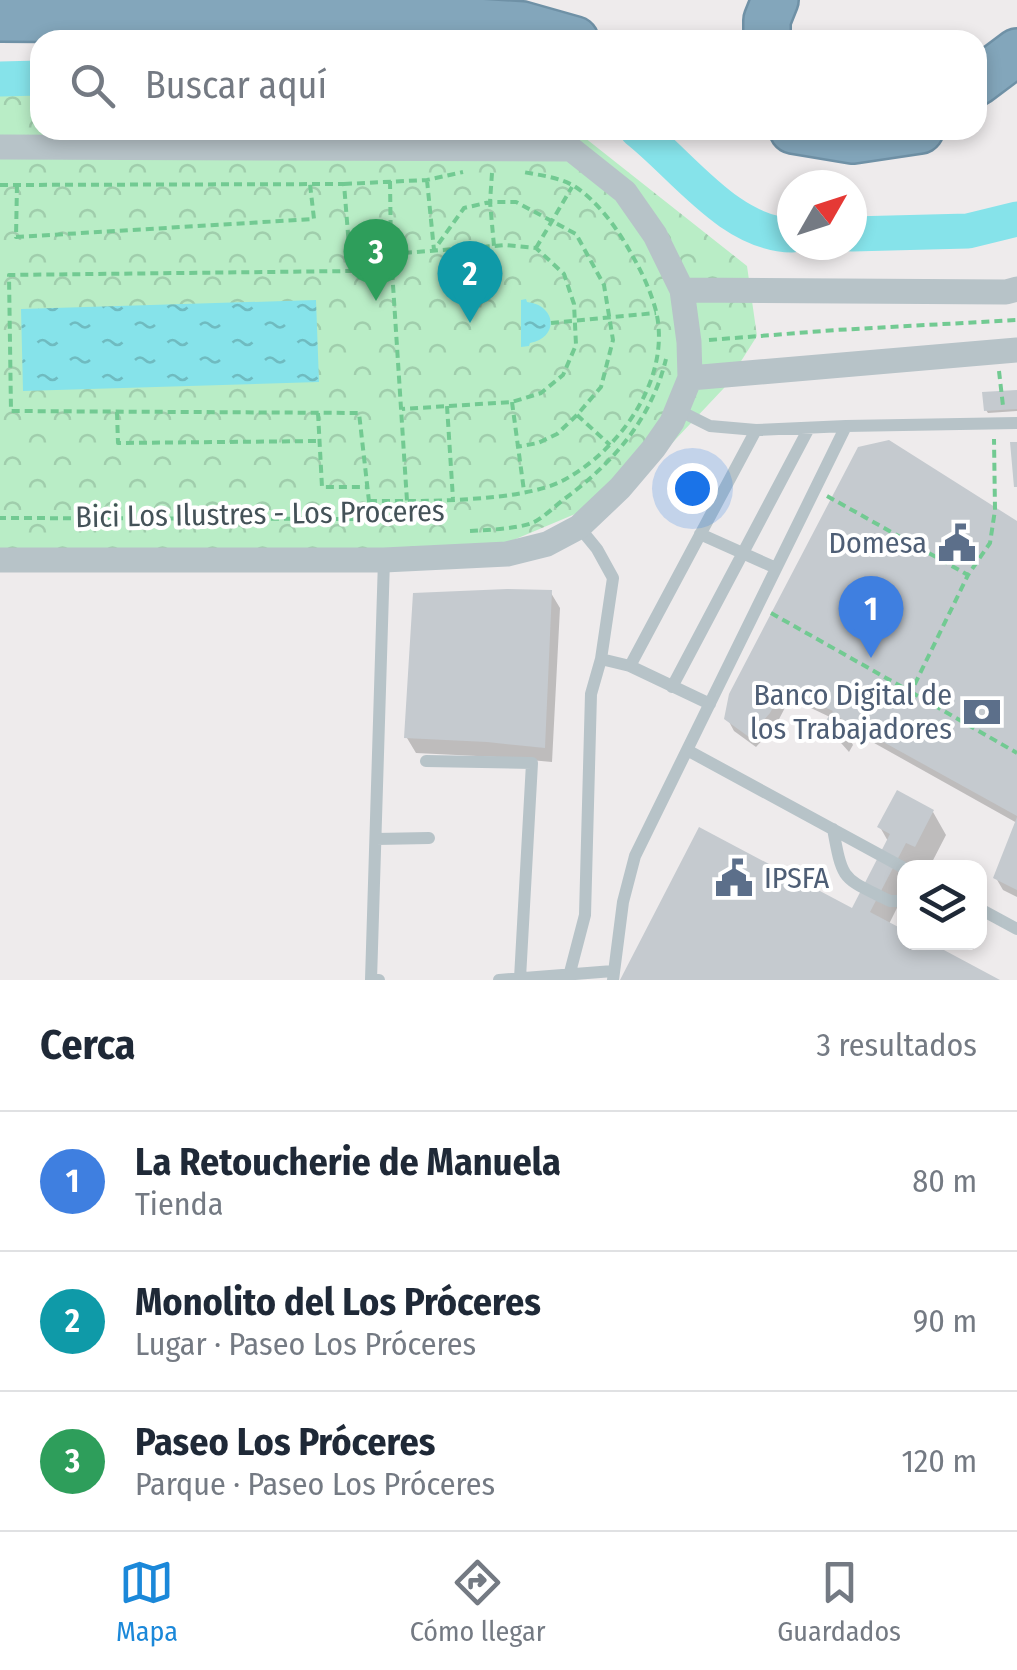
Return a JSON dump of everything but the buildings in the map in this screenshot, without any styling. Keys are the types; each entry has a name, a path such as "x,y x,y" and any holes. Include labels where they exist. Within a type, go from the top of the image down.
{"highway":[{"path":"766,30 766,20 776,0"},
{"path":"0,18 459,21 522,24 542,30"},
{"path":"987,74 1017,52"},
{"path":"987,110 1017,89"}],"street":[{"path":"0,148 571,149 625,192 655,234 690,378 678,410 654,448 620,488 579,527 546,544 506,554 384,560 0,560"},
{"path":"670,292 1017,289"},
{"path":"690,378 1007,351"}],"lane":[{"path":"678,410 710,426 756,430 1017,423"},
{"path":"499,980 613,975 623,902 635,856 846,426"},
{"path":"672,687 809,428"},
{"path":"630,666 756,430"},
{"path":"569,978 585,915 591,694 601,658 613,578 579,527"},
{"path":"700,534 776,568"},
{"path":"379,980 371,980 384,560"},
{"path":"601,658 630,666 710,704"},
{"path":"687,750 897,864"},
{"path":"426,762 532,763 520,978"},
{"path":"833,829 840,866 848,880 897,902"},
{"path":"376,839 429,838"},
{"path":"987,913 1017,929"}],"path":[{"path":"555,170 581,182 602,201"},
{"path":"0,185 344,184 427,180 478,172"},
{"path":"494,246 492,173 504,172"},
{"path":"517,172 573,186 596,206 622,236 660,312"},
{"path":"427,180 434,250"},
{"path":"390,181 407,501"},
{"path":"17,185 16,236 314,219 310,184"},
{"path":"0,518 371,518 359,414 11,411 8,276 351,271 344,184"},
{"path":"536,248 573,186"},
{"path":"434,250 464,208 516,202 576,234 604,284 613,340 601,387 557,434 538,444 516,447"},
{"path":"392,254 506,245 536,248 564,274 574,304 576,344 563,375 541,393 512,402 402,410"},
{"path":"369,501 524,493 562,481 610,445 642,403 658,346 660,312 670,292"},
{"path":"551,323 660,312"},
{"path":"679,343 1017,320"},
{"name":"Bici Los Ilustres - Los Proceres","path":"466,532 532,523 571,494 621,449 644,416 679,343"},
{"path":"910,692 968,575 990,544 995,510 993,442 1001,424 1007,351"},
{"path":"512,402 524,493"},
{"path":"447,406 453,499"},
{"path":"117,412 118,443 320,442"},
{"path":"318,413 322,487 367,487"},
{"path":"577,415 610,445"},
{"path":"831,498 968,575"},
{"path":"773,614 1017,752"}],"green space":[{"path":"30,94 30,140 588,140 747,266 757,336 724,388 625,493 459,563 0,560 0,95"}],"water":[{"path":"316,300 319,382 23,391 21,309"},
{"path":"521,300 544,309 551,321 540,340 521,347"}],"waterway":[{"path":"0,79 30,78"},
{"path":"648,140 728,211 777,233"},
{"path":"867,234 968,231 1017,219"}],"place":[{"name":"Paseo Los Próceres","path":"376,301"},
{"name":"Monolito del Los Próceres","path":"470,323"},
{"name":"Domesa","path":"957,543"},
{"name":"La Retoucherie de Manuela","path":"871,658"},
{"name":"Banco Digital de los Trabajadores","path":"982,712"},
{"name":"IPSFA","path":"734,878"}]}
